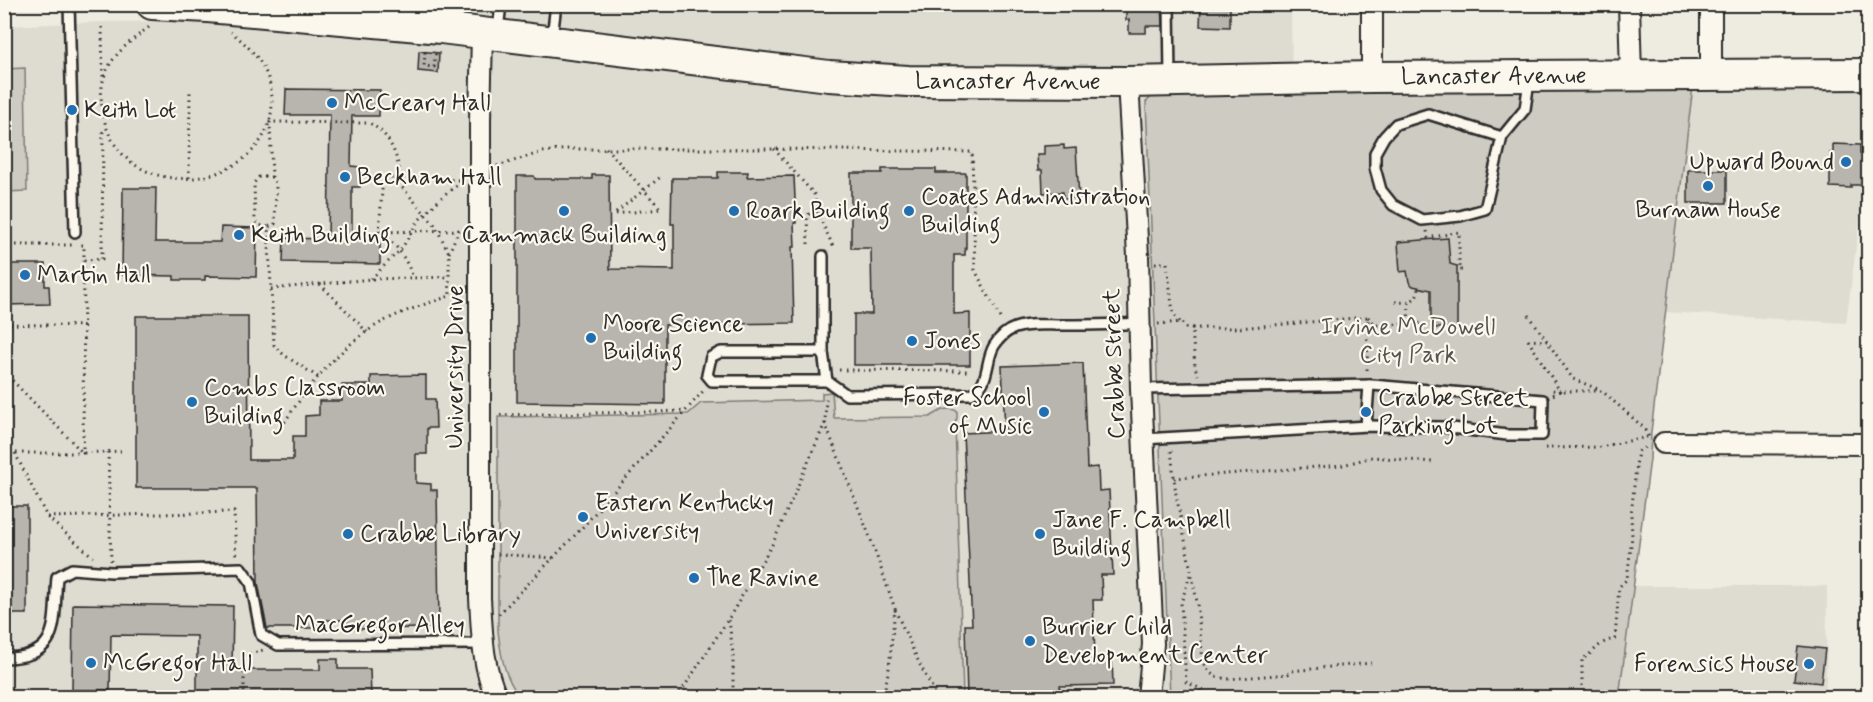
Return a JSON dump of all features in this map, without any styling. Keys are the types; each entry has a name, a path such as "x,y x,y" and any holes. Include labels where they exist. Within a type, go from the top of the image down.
{"main road":[{"name":"Lancaster Avenue","path":"151,16 182,5 490,34 829,76 909,81 1128,82 1869,74"}],"street":[{"path":"1372,4 1372,78"},
{"path":"1629,4 1631,75"},
{"path":"1711,4 1711,74"},
{"name":"University Drive","path":"490,34 480,77 480,524 483,644 488,675 497,698"},
{"name":"Crabbe Street","path":"1128,82 1149,324 1141,389 1153,644 1148,698"},
{"path":"1656,440 1869,444"},
{"name":"Crabbe Street","path":"1153,644 1159,665 1161,698"}],"lane":[{"path":"69,4 75,232"},
{"path":"490,34 501,4"},
{"path":"552,42 556,4"},
{"path":"1169,4 1170,80"},
{"path":"1502,137 1428,114 1396,124 1384,137 1375,153 1375,168 1381,190 1394,205 1422,220 1460,216 1485,209 1502,137 1525,109 1530,76"},
{"path":"823,256 823,352 826,381"},
{"path":"823,352 721,351 711,357 707,375 712,381 826,381 847,395 971,394 980,387 985,379 994,345 1015,328 1033,325 1149,324"},
{"path":"1365,426 1369,385"},
{"path":"1141,389 1369,385 1543,400 1542,435 1507,435 1444,427 1365,426 1143,439"},
{"path":"4,658 22,658 35,654 43,648 53,632 57,577 72,569 111,572 242,568 251,582 261,635 278,645"},
{"name":"MacGregor Alley","path":"278,645 483,644"}],"path":[{"path":"103,82 108,67 119,50 151,16"},
{"path":"102,27 102,110 106,130 124,158 153,175 170,179 214,174 239,162 253,152 262,140 270,122 272,95 268,76 260,59 245,43 227,30"},
{"path":"426,52 424,66 434,67 436,51"},
{"path":"4,89 8,89 8,177 4,178"},
{"path":"189,178 190,90"},
{"path":"270,122 272,177 276,185 275,224 268,227 258,225 255,221 254,183 258,177 272,177"},
{"path":"270,122 369,123 379,128 390,142 401,178"},
{"path":"84,260 102,259 103,132 106,130"},
{"path":"606,148 644,190 661,209 614,214 621,208 644,190 663,175"},
{"path":"480,172 509,160 568,149 972,152 975,270 1001,320"},
{"path":"773,149 814,194 817,212 834,248"},
{"path":"367,177 464,180 426,213 410,232 399,251 371,279"},
{"path":"379,232 383,177"},
{"path":"278,432 297,402 349,345 377,325 450,296 449,253 426,213 394,178"},
{"path":"808,244 807,216 810,213 841,213"},
{"path":"1427,226 1428,238 1459,232 1459,270 1466,270"},
{"path":"268,227 274,345 284,356 318,377"},
{"path":"379,232 459,230"},
{"path":"379,232 388,237 399,251 413,278"},
{"path":"4,245 84,245 83,453"},
{"path":"1155,263 1167,263 1173,313 1186,328 1245,328 1368,317"},
{"path":"270,289 371,279 449,277"},
{"path":"320,284 367,332"},
{"path":"1408,322 1409,303 1418,294 1419,286"},
{"path":"1395,302 1409,303"},
{"path":"1529,315 1573,379 1602,392 1656,440"},
{"path":"1368,317 1376,325 1425,323"},
{"path":"1368,317 1366,375 1378,376"},
{"path":"1149,324 1181,322"},
{"path":"4,324 85,326"},
{"path":"1192,328 1194,367"},
{"path":"1547,341 1528,340 1560,391"},
{"path":"837,370 969,371"},
{"path":"6,374 83,453"},
{"path":"6,374 5,453 122,451"},
{"path":"507,606 712,381"},
{"path":"677,698 729,618 773,543 825,423 826,381"},
{"path":"1549,390 1602,392"},
{"path":"1543,400 1560,391"},
{"path":"500,415 686,411"},
{"path":"825,423 871,540 895,609 938,698"},
{"path":"1170,437 1174,478 1197,602 1203,661 1209,672 1216,677 1228,679 1371,663"},
{"path":"1541,448 1602,447 1656,440"},
{"path":"1582,698 1582,659 1604,641 1615,639 1619,587 1627,579 1630,558 1631,515 1638,452 1656,440"},
{"path":"1558,444 1560,449"},
{"path":"108,452 111,572"},
{"path":"15,453 47,517 111,572"},
{"path":"1174,478 1343,465 1372,457 1432,462"},
{"path":"47,517 234,512 237,568"},
{"path":"495,554 553,558"},
{"path":"1191,574 1181,603 1186,682 1201,689 1202,698"},
{"path":"884,698 890,668 895,609"},
{"path":"729,618 733,654 733,698"},
{"path":"244,698 244,656 278,645"}],"shaded area":[{"name":"Eastern Kentucky University","path":"206,4 1291,5 1292,87 1154,336 1170,697 5,697 4,26 207,21"},
{"path":"1868,83 1868,157 1846,323 1666,312 1693,86"},
{"path":"1634,586 1827,586 1826,697 1619,698"}],"green space":[{"path":"25,68 27,191 5,192 5,69"},
{"name":"Irvine McDowell City Park","path":"1693,86 1651,432 1650,459 1619,697 1170,697 1146,102 1161,88"},
{"name":"The Ravine","path":"832,392 834,418 930,417 946,409 957,411 955,423 963,697 520,697 507,674 498,631 498,417 688,414 701,403 822,400 822,393"}],"building":[{"path":"1126,4 1162,4 1163,26 1146,26 1146,33 1129,33"},
{"path":"1201,4 1230,4 1230,27 1200,26"},
{"path":"419,51 439,53 438,73 418,71"},
{"path":"286,89 380,90 379,116 352,116 351,166 360,167 360,187 352,187 352,240 380,240 380,264 283,262 284,238 328,239 330,115 285,115"},
{"name":"Upward Bound","path":"1833,144 1860,145 1860,153 1863,153 1863,185 1851,185 1851,188 1830,187 1830,153 1833,153"},
{"path":"1064,145 1064,149 1076,148 1079,198 1063,199 1063,192 1043,193 1042,170 1038,170 1037,154 1044,154 1044,146"},
{"name":"Coates Administration Building","path":"882,169 936,169 936,173 966,173 966,248 965,255 954,255 954,314 970,313 970,365 854,365 854,314 872,314 871,248 851,248 851,173 882,173"},
{"name":"Burnam House","path":"1688,170 1727,170 1727,203 1688,203"},
{"path":"718,172 748,172 747,177 794,176 796,223 794,223 795,247 792,247 794,323 665,325 665,404 517,402 517,176 534,176 535,179 592,179 592,175 609,175 610,269 674,270 674,224 671,224 672,178 718,178"},
{"name":"Keith Building","path":"123,188 156,188 155,242 220,242 221,227 257,228 256,277 205,276 205,280 174,280 174,276 122,275"},
{"path":"1448,238 1450,264 1457,266 1457,328 1431,328 1431,290 1413,286 1409,282 1407,271 1400,272 1398,242"},
{"name":"Martin Hall","path":"4,264 45,264 45,286 49,286 50,304 4,305"},
{"name":"Crabbe Library","path":"136,316 248,316 249,460 293,460 293,436 305,436 305,416 319,415 319,401 342,401 342,385 371,385 371,376 426,375 426,399 435,399 436,428 427,428 427,454 416,454 416,483 431,484 431,490 437,490 439,621 432,621 432,628 347,629 347,620 319,620 319,628 267,628 258,583 257,488 136,488"},
{"path":"1083,363 1087,468 1098,467 1099,491 1109,490 1113,575 1101,575 1102,600 1093,600 1095,658 1112,657 1113,685 1060,686 1061,698 967,698 965,625 972,625 963,433 1005,431 1002,366"},
{"path":"4,506 27,506 27,614 4,614"},
{"name":"McGregor Hall","path":"73,604 233,606 232,670 320,670 320,659 338,659 338,669 370,669 371,698 197,698 197,636 111,635 110,690 72,690"},
{"name":"Forensics House","path":"1798,646 1825,649 1821,683 1794,680"}],"place":[{"name":"McCreary Hall","path":"332,103"},
{"name":"Keith Lot","path":"72,110"},
{"name":"Upward Bound","path":"1846,162"},
{"name":"Beckham Hall","path":"345,177"},
{"name":"Burnam House","path":"1708,186"},
{"name":"Cammack Building","path":"564,211"},
{"name":"Roark Building","path":"734,211"},
{"name":"Coates Administration Building","path":"909,211"},
{"name":"Keith Building","path":"239,235"},
{"name":"Martin Hall","path":"25,275"},
{"name":"Moore Science Building","path":"591,338"},
{"name":"Jones","path":"912,341"},
{"name":"Combs Classroom Building","path":"192,402"},
{"name":"Foster School of Music","path":"1044,412"},
{"name":"Crabbe Street Parking Lot","path":"1366,412"},
{"name":"Eastern Kentucky University","path":"583,517"},
{"name":"Crabbe Library","path":"348,534"},
{"name":"Jane F. Campbell Building","path":"1040,534"},
{"name":"The Ravine","path":"694,578"},
{"name":"Burrier Child Development Center","path":"1030,641"},
{"name":"McGregor Hall","path":"91,663"},
{"name":"Forensics House","path":"1809,664"}]}
